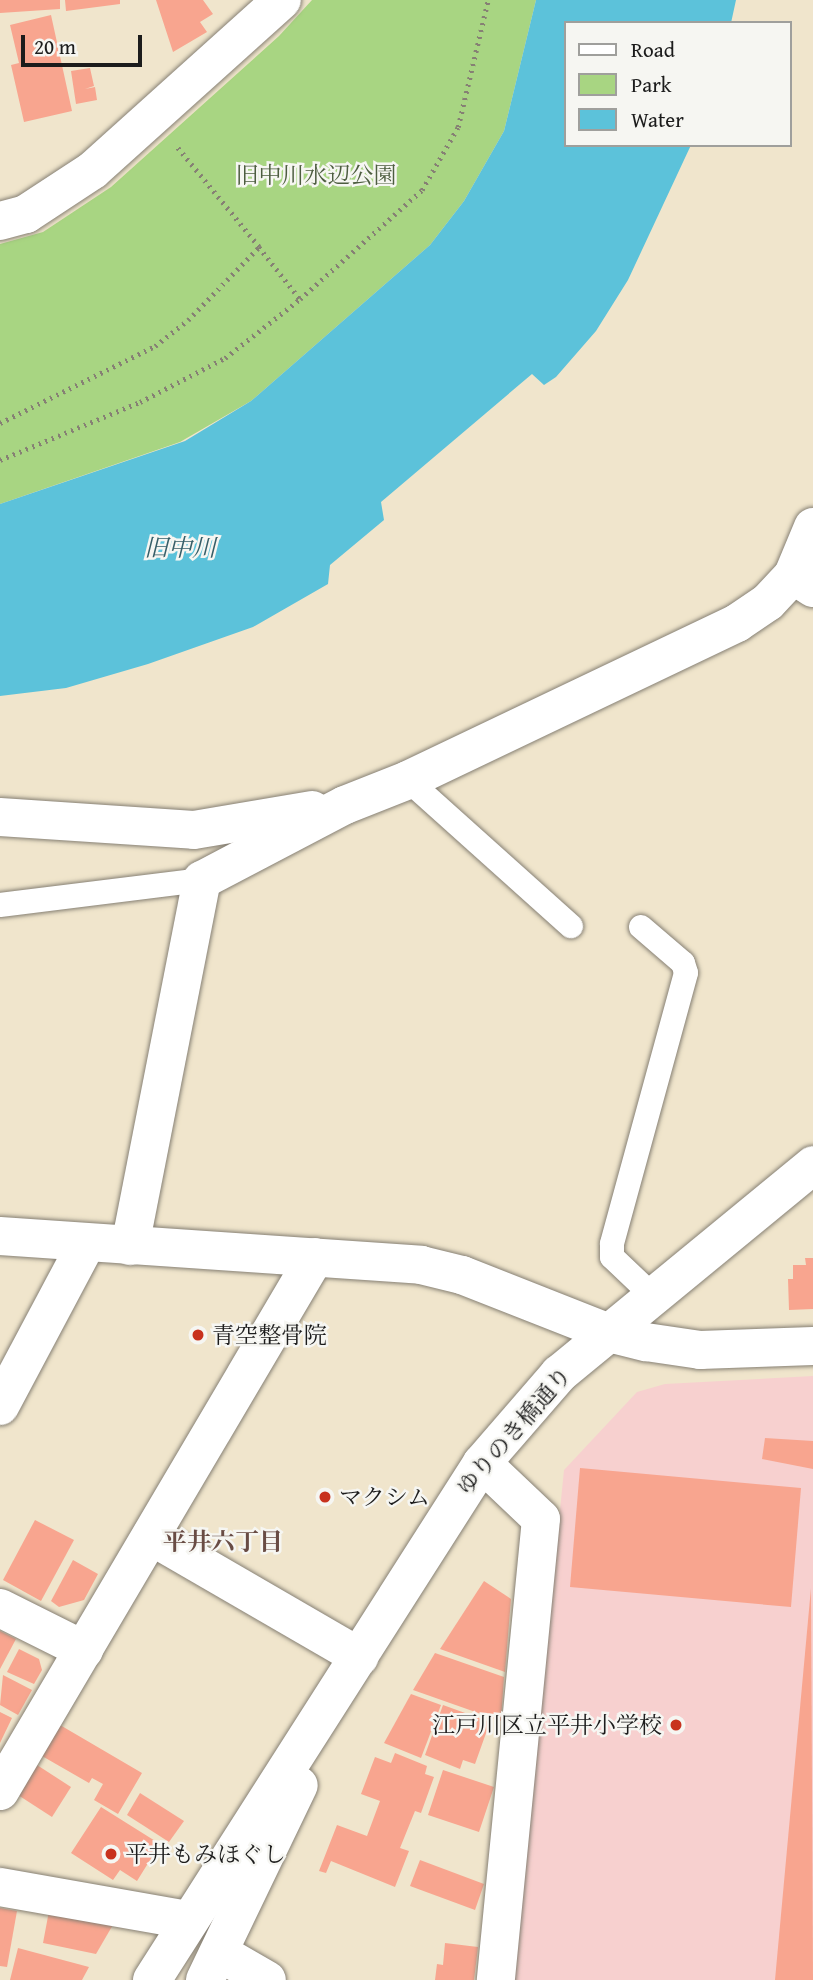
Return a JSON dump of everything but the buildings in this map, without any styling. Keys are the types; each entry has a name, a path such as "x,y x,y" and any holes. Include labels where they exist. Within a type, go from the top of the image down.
{"street":[{"path":"0,220 26,214 61,193 154,119 282,0"},
{"path":"131,1247 202,880 345,805 408,780 737,623 803,582 813,527"},
{"path":"0,817 194,830 345,805"},
{"name":"ゆりのき橋通り","path":"152,1980 187,1920 360,1657 447,1511 482,1463 559,1374 813,1165"},
{"path":"0,1236 421,1265 462,1275 609,1333 700,1350 813,1346"},
{"path":"0,1406 86,1244"},
{"path":"0,1791 315,1257"},
{"path":"482,1463 541,1520 496,1980"},
{"path":"151,1536 360,1657"},
{"path":"0,1608 84,1650"},
{"name":"ゆりのき橋通り","path":"212,1966 360,1657"},
{"path":"0,1887 187,1920"},
{"path":"212,1966 267,1980"}],"lane":[{"path":"408,780 571,926"},
{"path":"0,905 202,880"},
{"path":"640,927 683,963 686,973 612,1244 612,1257 653,1296"}],"path":[{"path":"0,460 140,402 225,358 300,299 422,190 458,127 488,0"},
{"path":"154,119 300,299"},
{"path":"0,423 156,346 188,320 259,247"}],"shaded area":[{"name":"江戸川区立平井小学校","path":"813,1376 813,1980 513,1980 564,1470 637,1392 665,1384"}],"green space":[{"name":"旧中川水辺公園","path":"312,0 536,0 504,131 464,201 430,245 251,401 180,442 0,504 0,244 43,232 111,187 279,36"}],"water":[{"name":"旧中川","path":"536,0 736,0 731,21 564,21 564,147 690,147 628,280 596,331 556,377 544,385 532,374 381,502 384,520 330,565 328,584 253,627 148,664 66,688 0,696 0,504 185,441 251,401 430,245 464,201 504,131"}],"place":[{"name":"青空整骨院","path":"198,1335"},
{"name":"マクシム","path":"325,1497"},
{"name":"江戸川区立平井小学校","path":"676,1725"},
{"name":"平井もみほぐし","path":"111,1854"}],"district":[{"name":"平井六丁目","path":"223,1542"}]}
